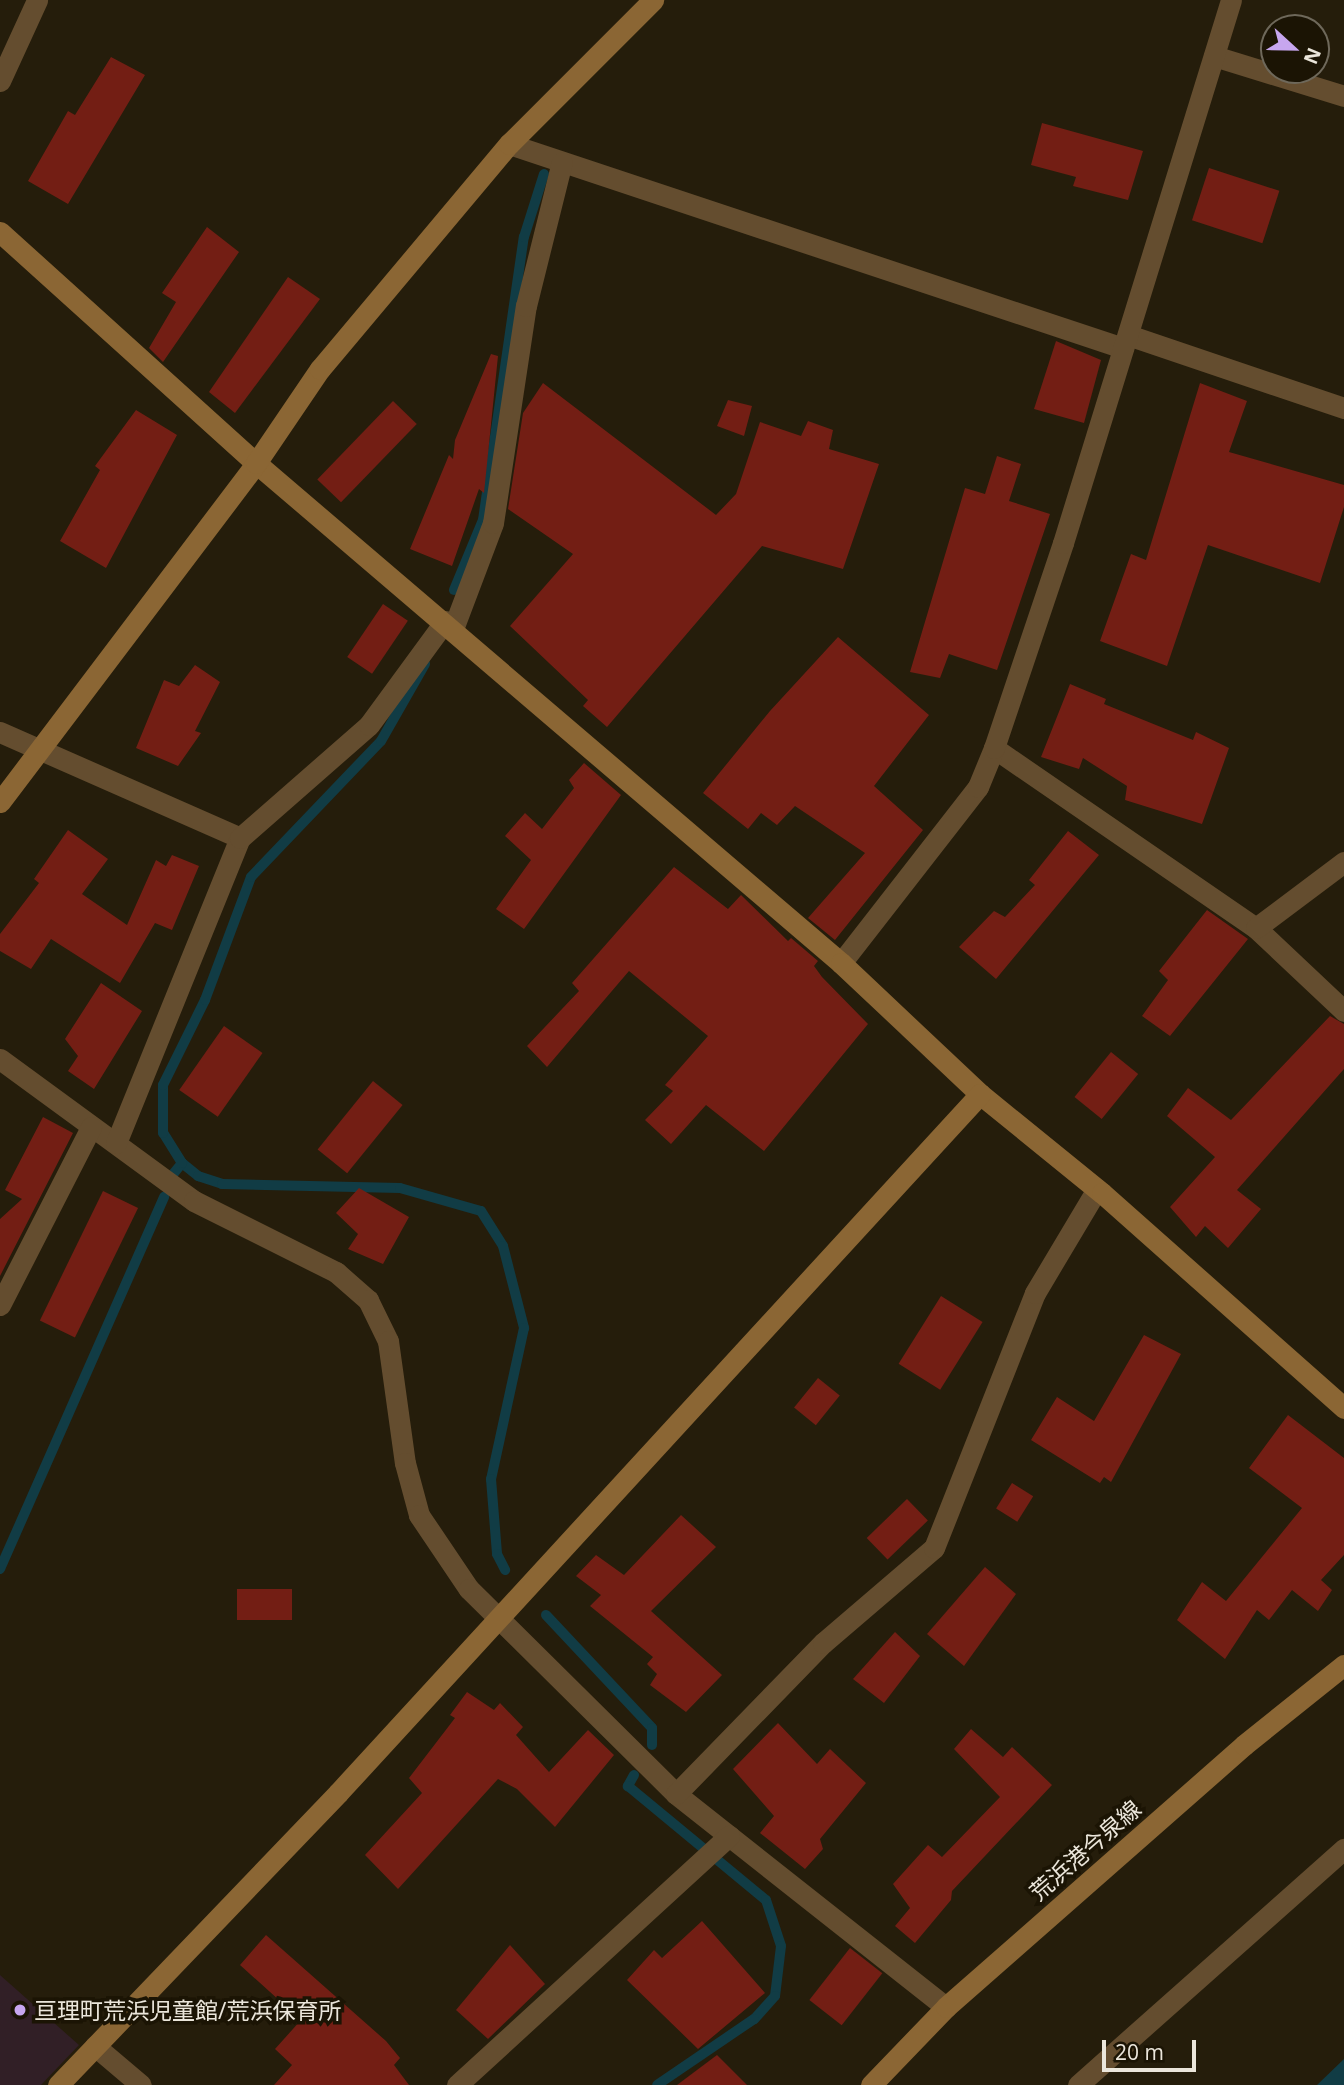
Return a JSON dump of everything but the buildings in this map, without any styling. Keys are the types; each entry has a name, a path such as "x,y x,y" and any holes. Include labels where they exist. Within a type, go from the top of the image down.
{"street":[{"path":"0,81 37,0"},
{"path":"0,802 256,463 320,369 509,144 653,0"},
{"path":"841,963 978,787 994,748 1126,342 1231,0"},
{"path":"1214,56 1344,96"},
{"path":"509,144 1126,342 1344,408"},
{"path":"116,1143 240,838 369,725 449,625 493,523 526,306 562,163"},
{"path":"0,232 256,463 449,625 841,963 980,1094 1097,1189 1344,1408"},
{"path":"0,732 240,838"},
{"path":"994,748 1256,928 1344,1011"},
{"path":"1256,928 1344,862"},
{"path":"0,1059 194,1200 336,1272 368,1300 388,1341 405,1463 419,1515 444,1557 498,1617 677,1794 717,1847 946,2007"},
{"path":"58,2085 338,1793 980,1094"},
{"path":"0,1305 92,1127"},
{"path":"677,1794 823,1643 934,1548 1034,1293 1097,1189"},
{"name":"荒浜港今泉線","path":"871,2085 946,2007 1244,1745 1344,1665"},
{"path":"457,2085 717,1847"},
{"path":"1078,2085 1344,1849"},
{"path":"95,2046 141,2085"}],"shaded area":[{"name":"亘理町荒浜児童館/荒浜保育所","path":"0,1975 79,2045 41,2085 0,2085"}],"water":[{"path":"1344,2059 1344,2085 1317,2085"}],"waterway":[{"path":"454,590 483,520 524,237 544,174"},
{"path":"174,1173 182,1163 163,1133 163,1085 205,1000 251,877 381,741 425,664"},
{"path":"182,1163 198,1176 222,1184 400,1188 481,1211 503,1246 524,1328 491,1479 497,1554 505,1570"},
{"path":"0,1569 164,1197"},
{"path":"546,1615 652,1728 652,1745"},
{"path":"634,1775 628,1786 766,1900 781,1946 775,1996 754,2019 657,2085"}],"place":[{"name":"亘理町荒浜児童館/荒浜保育所","path":"20,2010"}]}
